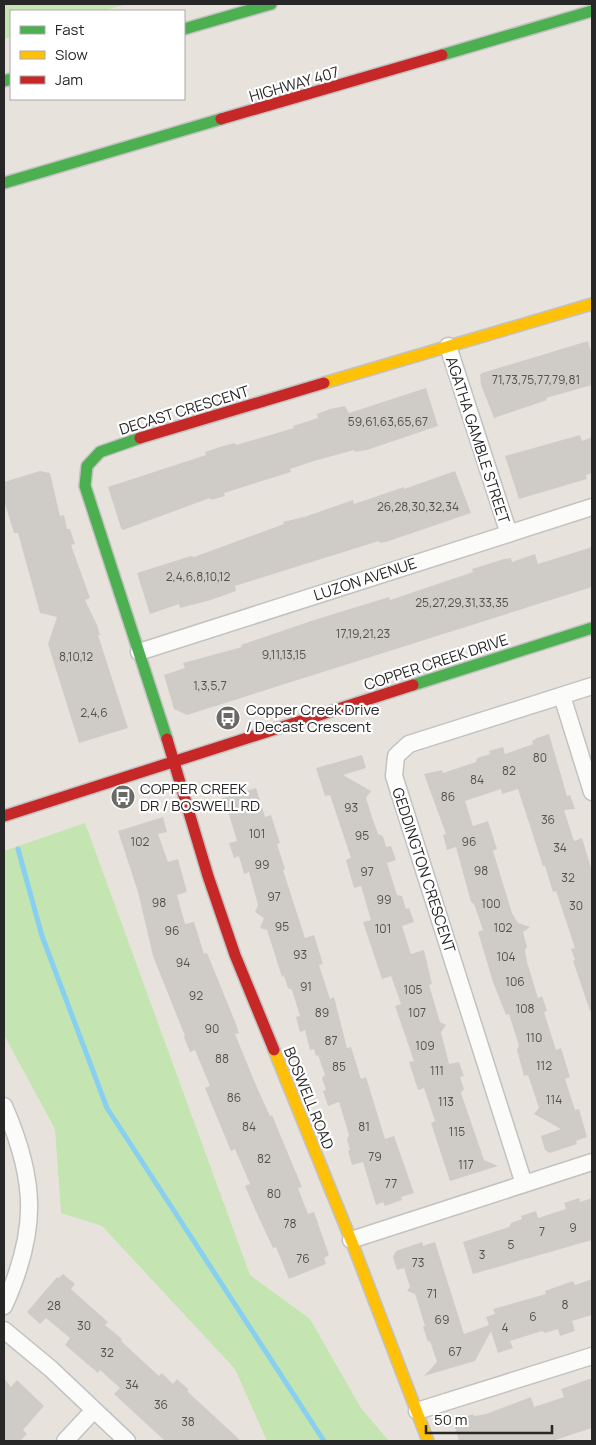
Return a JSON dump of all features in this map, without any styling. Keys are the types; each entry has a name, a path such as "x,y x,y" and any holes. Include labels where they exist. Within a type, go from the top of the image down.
{"main road":[{"path":"185,29 271,4"},
{"name":"HIGHWAY 407","path":"4,183 592,11"},
{"name":"DECAST CRESCENT","path":"174,761 85,486 87,466 100,452 179,425 592,304"},
{"name":"COPPER CREEK DRIVE","path":"4,816 592,628"},
{"name":"BOSWELL ROAD","path":"174,761 208,876 235,955 351,1240 428,1441"}],"street":[{"name":"AGATHA GAMBLE STREET","path":"448,346 509,534"},
{"name":"LUZON AVENUE","path":"139,652 592,507"},
{"name":"GEDDINGTON CRESCENT","path":"524,1184 394,776 396,756 409,744 592,686"},
{"path":"562,696 592,792"},
{"path":"4,1106 25,1163 30,1204 29,1226 21,1258 4,1306"},
{"path":"351,1240 592,1162"},
{"path":"4,1330 28,1348 127,1441"},
{"path":"417,1411 592,1356"},
{"path":"65,1441 94,1410"}],"green space":[{"path":"4,4 128,4 105,10 10,10 10,37 4,39"},
{"path":"85,823 250,1275 310,1319 361,1408 389,1441 267,1441 235,1369 102,1226 61,1213 55,1129 4,1035 4,851"}],"building":[{"path":"588,341 592,355 592,385 546,398 547,400 494,418 481,385 480,375 482,373"},
{"path":"426,388 438,426 367,450 355,452 354,450 314,461 290,469 291,472 224,493 225,496 211,500 210,498 123,530 121,528 108,487 206,455 205,452 223,446 235,443 236,445 294,428 293,426 318,418 317,414 330,409 345,406 349,413"},
{"path":"580,435 582,441 592,437 592,473 586,475 587,479 519,499 505,456"},
{"path":"40,471 50,473 60,516 64,515 67,529 70,529 75,544 71,545 90,598 85,600 97,625 100,635 98,635 128,728 79,743 48,644 57,617 40,613 18,533 14,533 4,501 4,482"},
{"path":"455,471 471,513 386,542 380,543 379,541 235,586 236,591 211,600 180,608 179,604 150,614 137,573 191,556 194,557 284,524 283,522 304,517 353,500 354,504"},
{"path":"592,547 592,587 187,715 174,709 164,675 185,668 183,663 242,647 241,645 311,621 389,597 390,600 473,572 472,569 504,559 511,558 512,562 535,554 538,564"},
{"path":"549,734 567,796 570,795 575,809 564,810 574,841 582,838 592,871 592,1010 590,1011 573,961 575,960 571,949 575,948 556,891 553,892 545,866 543,866 518,789 502,794 501,789 465,801 473,826 488,821 497,849 493,851 512,913 518,923 530,927 523,932 527,947 525,950 527,962 538,998 542,996 547,1011 544,1012 556,1050 561,1048 570,1077 565,1079 575,1110 579,1109 587,1137 576,1141 577,1144 550,1153 545,1150 541,1136 561,1129 534,1114 539,1108 528,1075 524,1076 517,1050 519,1046 509,1014 506,1015 493,982 478,932 483,930 474,904 471,902 456,847 447,850 443,835 446,834 424,774 442,770 443,773 476,762 477,758 490,754 489,751 503,747 505,754 533,744 532,741"},
{"path":"362,755 366,768 343,775 371,791 366,798 378,834 383,836 386,847 391,846 396,860 387,863 397,895 402,896 406,909 409,908 414,922 402,926 411,954 424,950 432,984 429,985 440,1022 446,1025 441,1032 449,1064 459,1062 464,1076 460,1077 464,1089 461,1093 484,1160 498,1166 450,1181 431,1123 435,1121 424,1088 418,1090 409,1062 414,1061 395,1006 401,1004 391,976 382,979 363,922 371,920 361,886 354,888 346,860 351,858 330,795 325,796 316,768"},
{"path":"256,788 265,817 271,815 280,843 277,844 285,869 283,870 305,938 314,935 323,964 319,965 330,999 334,997 347,1048 351,1047 361,1079 366,1077 385,1139 394,1136 414,1193 401,1197 402,1200 385,1206 383,1202 376,1205 363,1162 352,1165 348,1151 350,1150 347,1139 349,1135 339,1102 328,1106 323,1091 326,1090 322,1078 325,1075 318,1055 316,1056 314,1049 310,1050 305,1030 300,1032 296,1017 300,1016 292,990 288,988 284,976 282,977 267,930 260,928 264,918 255,912 258,905 249,872 244,874 239,856 234,858 229,843 237,841 227,808 209,802"},
{"path":"163,817 167,832 158,834 168,862 178,859 187,892 177,895 185,924 194,922 204,954 207,953 236,1024 239,1033 235,1034 302,1187 298,1188 308,1214 314,1212 329,1255 324,1258 326,1264 289,1279 276,1247 273,1248 245,1186 250,1184 235,1149 231,1151 205,1088 210,1086 195,1050 190,1052 153,956 138,892 118,831"},
{"path":"579,1198 580,1202 592,1198 592,1240 473,1274 463,1242 509,1227 511,1223 522,1219 521,1216 536,1211 538,1218 566,1209 564,1203"},
{"path":"422,1242 423,1246 435,1242 464,1334 489,1325 486,1317 495,1314 493,1309 546,1294 545,1291 573,1281 575,1285 592,1279 592,1315 572,1321 575,1331 560,1336 558,1329 545,1333 542,1331 510,1341 513,1348 498,1353 491,1331 475,1361 424,1376 437,1362 423,1327 425,1326 415,1294 407,1291 410,1287 404,1268 397,1270 393,1257 396,1251"},
{"path":"63,1274 75,1284 71,1289 108,1322 105,1325 122,1339 121,1341 159,1376 162,1373 173,1384 177,1379 189,1390 187,1391 241,1441 165,1441 114,1394 120,1388 100,1370 98,1373 65,1345 70,1338 46,1318 40,1324 27,1312 57,1277 59,1278"},
{"path":"4,1378 11,1387 17,1380 44,1406 23,1430 27,1434 20,1441 4,1441"},
{"path":"592,1378 592,1428 552,1441 459,1441 454,1424 457,1423 456,1420 473,1414 474,1416 486,1414 531,1397 534,1407 564,1397 561,1389"}],"waterway":[{"path":"18,849 42,936 107,1108 324,1441"}],"traffic: fast":[{"path":"185,29 271,4"},
{"path":"442,55 592,11"},
{"path":"4,81 10,79"},
{"path":"4,183 221,119"},
{"path":"140,438 100,452 87,466 85,486 167,739"},
{"path":"413,685 592,628"}],"traffic: slow":[{"path":"324,383 592,304"},
{"path":"274,1050 351,1240 428,1441"}],"traffic: jam":[{"path":"221,119 442,55"},
{"path":"140,438 324,383"},
{"path":"4,816 413,685"},
{"path":"167,739 208,876 235,955 274,1050"}],"place":[{"name":"Copper Creek Drive / Decast Crescent","path":"228,718"},
{"name":"COPPER CREEK DR / BOSWELL RD","path":"123,797"}]}
